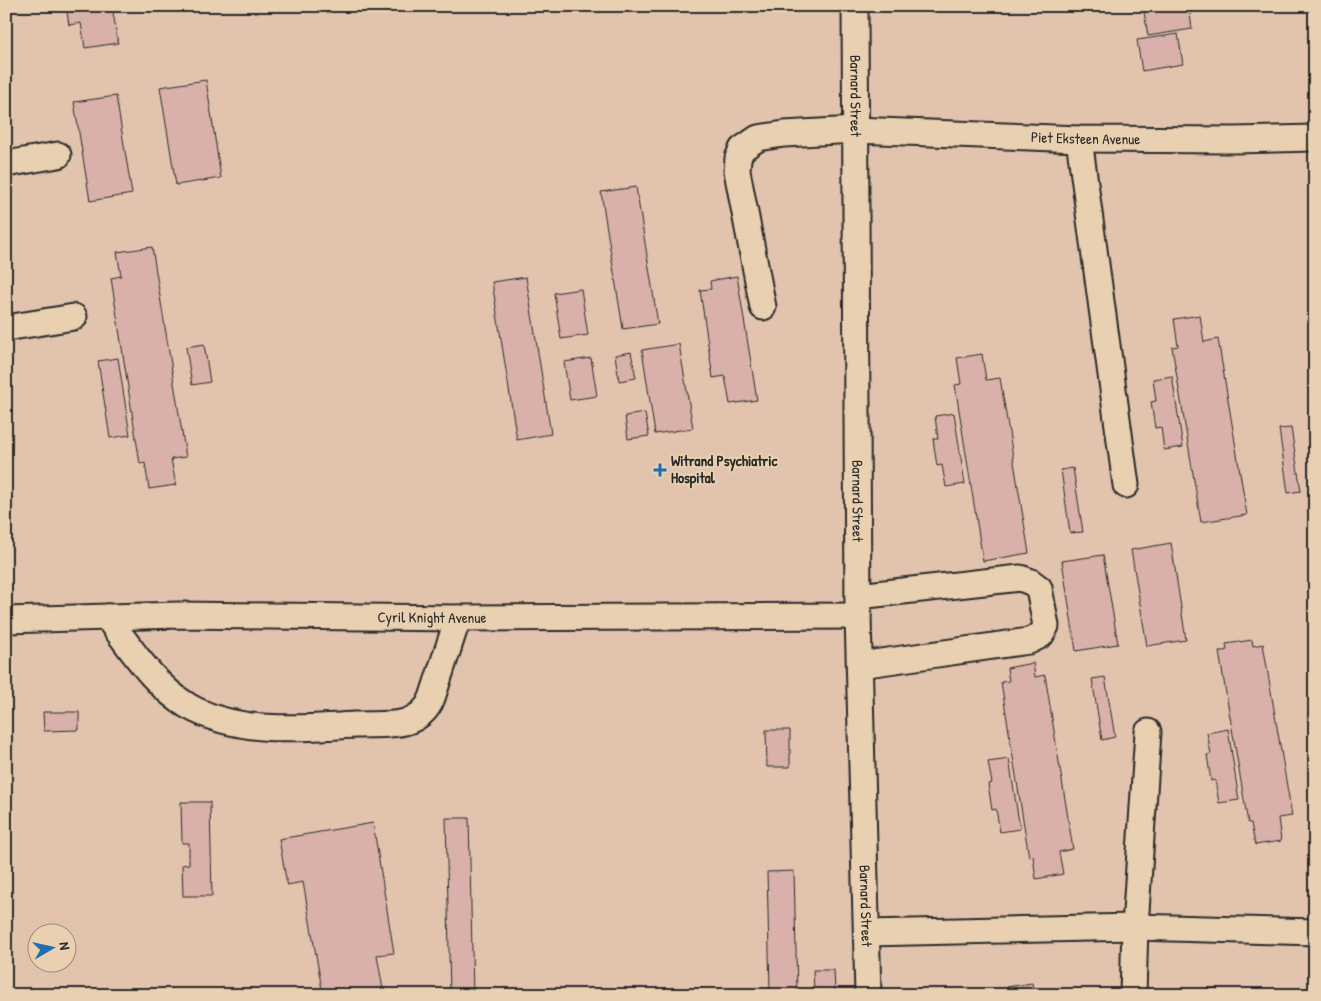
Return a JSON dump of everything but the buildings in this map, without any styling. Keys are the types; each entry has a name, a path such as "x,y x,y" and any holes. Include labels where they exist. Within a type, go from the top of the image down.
{"street":[{"name":"Barnard Street","path":"855,6 858,606 868,995"},
{"name":"Piet Eksteen Avenue","path":"763,307 737,171 738,158 742,149 758,138 784,134 855,130 1079,139 1234,140 1315,138"},
{"path":"1079,139 1126,486"},
{"path":"6,164 58,155"},
{"path":"6,328 74,318"},
{"name":"Cyril Knight Avenue","path":"6,620 178,615 458,618 858,606 1020,578 1031,582 1039,588 1046,626 1041,635 1029,641 860,665"},
{"path":"107,617 157,682 188,706 218,719 283,729 404,722 422,714 429,707 458,618"},
{"path":"1134,995 1135,926 1148,732"},
{"path":"867,933 1135,926 1315,932"}],"shaded area":[{"name":"Witrand Psychiatric Hospital","path":"6,6 1315,6 1315,995 6,995"}],"place":[{"name":"Witrand Psychiatric Hospital","path":"660,470"}]}
